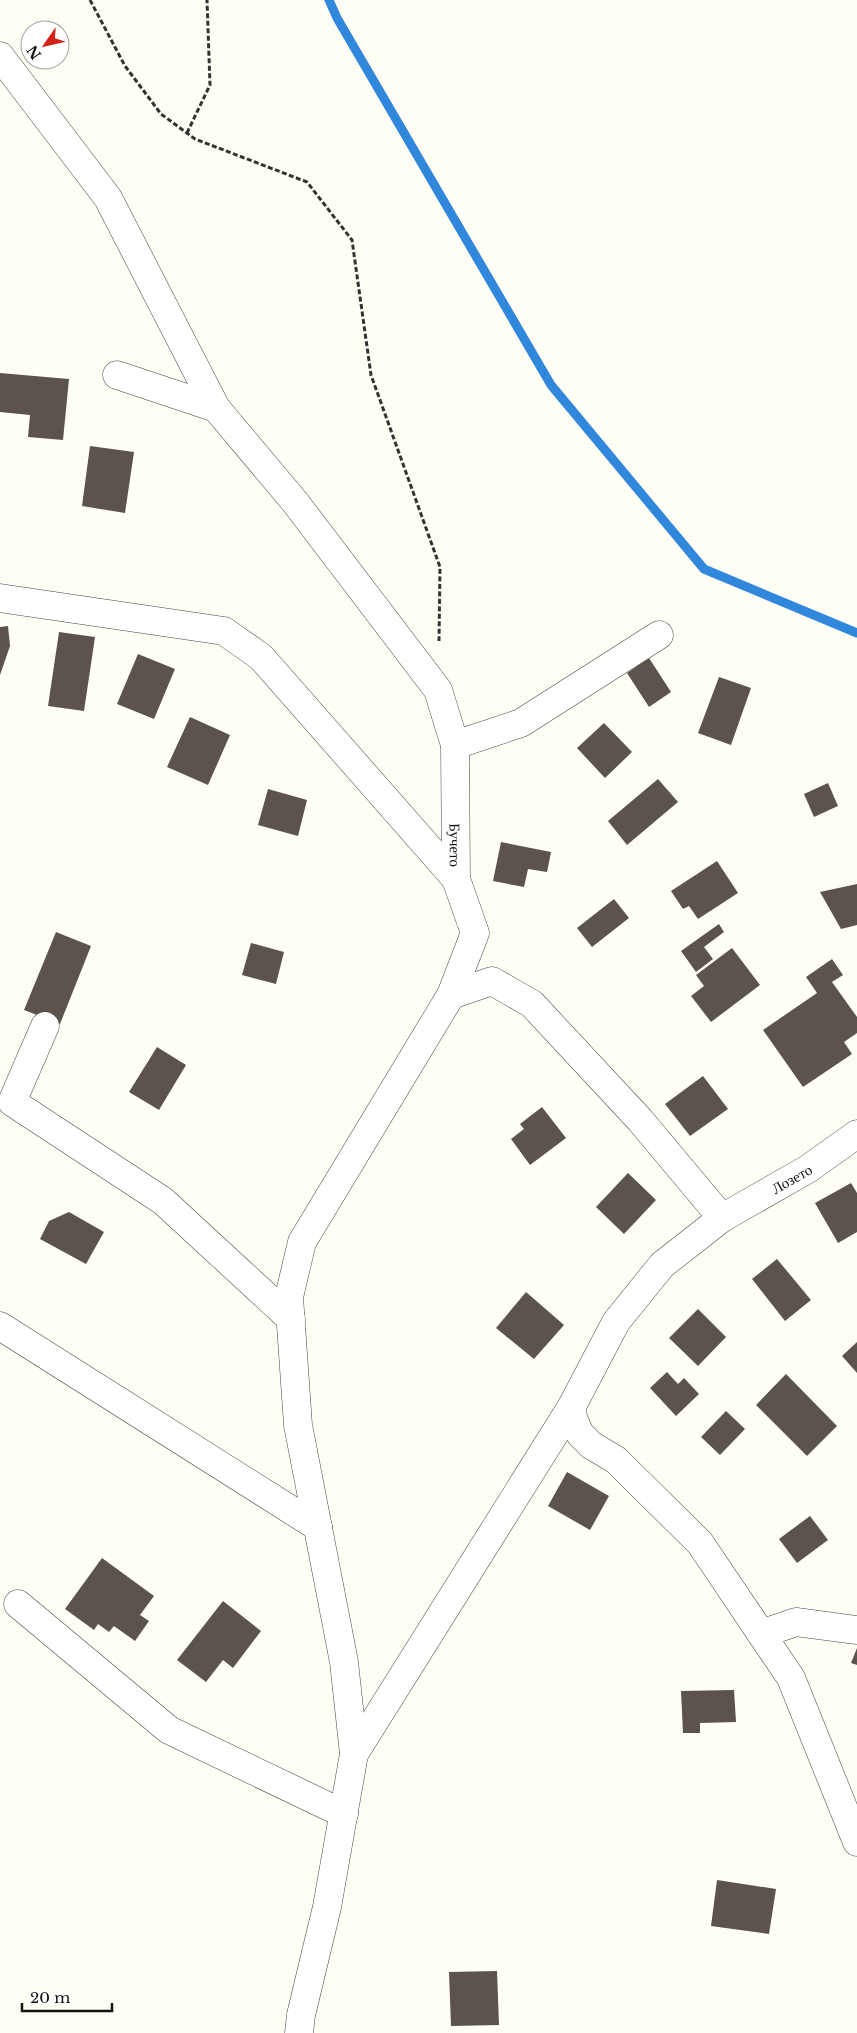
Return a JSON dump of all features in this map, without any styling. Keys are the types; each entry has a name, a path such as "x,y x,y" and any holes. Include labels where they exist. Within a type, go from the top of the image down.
{"street":[{"path":"0,56 108,198 216,408"},
{"path":"117,375 216,408"},
{"name":"Бучето","path":"216,408 295,502 438,690 455,745 456,879 475,933 451,995 302,1242 289,1298 298,1425 344,1662 354,1754"},
{"path":"0,598 224,631 261,657 456,879"},
{"path":"455,745 521,723 659,635"},
{"path":"451,995 492,981 532,1004 640,1120 722,1218"},
{"path":"45,1026 12,1102 163,1201 291,1319"},
{"name":"Лозето","path":"354,1754 572,1406 616,1322 662,1265 722,1218 808,1169 857,1134"},
{"path":"0,1326 318,1526"},
{"path":"572,1406 573,1418 580,1434 591,1445 616,1460 700,1543 791,1678 857,1842"},
{"path":"18,1604 169,1730 344,1814"},
{"path":"762,1634 796,1622 857,1630"},
{"path":"299,2033 301,2015 327,1907 354,1754"}],"path":[{"path":"90,0 125,66 161,114 195,139 307,182 352,240 371,375 440,567 439,643"},
{"path":"187,133 210,85 207,0"}],"building":[{"path":"0,373 69,379 63,440 28,437 30,415 0,412"},
{"path":"90,446 134,452 125,513 82,506"},
{"path":"8,626 10,646 0,675 0,627"},
{"path":"59,632 95,637 84,711 48,706"},
{"path":"138,654 175,669 154,719 117,704"},
{"path":"649,658 671,692 649,707 627,673"},
{"path":"719,677 751,688 731,745 698,733"},
{"path":"190,717 230,735 208,785 167,767"},
{"path":"604,723 632,752 605,778 577,748"},
{"path":"658,779 678,802 627,845 608,821"},
{"path":"828,783 838,806 814,817 804,794"},
{"path":"268,789 307,800 298,836 258,825"},
{"path":"501,842 551,852 547,872 528,869 524,887 493,881"},
{"path":"717,861 738,893 698,919 689,906 683,909 671,891"},
{"path":"857,884 857,925 841,929 820,892"},
{"path":"614,899 629,918 592,947 577,928"},
{"path":"719,924 724,932 704,947 713,959 696,972 681,951"},
{"path":"56,932 91,946 60,1024 24,1010"},
{"path":"251,943 284,952 276,984 242,975"},
{"path":"732,948 760,985 711,1022 691,996 704,986 696,975"},
{"path":"832,959 843,975 832,982 857,1017 857,1033 844,1042 852,1054 803,1087 763,1030 817,993 806,977"},
{"path":"157,1047 186,1065 159,1110 129,1092"},
{"path":"703,1076 728,1109 690,1136 665,1104"},
{"path":"542,1107 566,1138 530,1165 511,1139 524,1129 520,1124"},
{"path":"628,1173 656,1200 624,1234 596,1207"},
{"path":"851,1183 857,1193 857,1232 838,1243 815,1203"},
{"path":"69,1212 104,1232 86,1264 40,1239 49,1221"},
{"path":"777,1259 811,1300 785,1321 752,1279"},
{"path":"526,1292 564,1325 534,1359 496,1328"},
{"path":"698,1309 726,1337 698,1366 669,1338"},
{"path":"857,1342 857,1373 842,1356"},
{"path":"667,1372 678,1384 684,1378 699,1394 676,1416 650,1388"},
{"path":"786,1374 837,1426 807,1456 756,1405"},
{"path":"726,1411 745,1429 720,1455 701,1437"},
{"path":"567,1472 609,1496 590,1530 548,1506"},
{"path":"810,1516 828,1540 797,1563 779,1539"},
{"path":"102,1558 154,1596 140,1615 149,1621 135,1641 114,1626 109,1632 98,1624 94,1630 65,1609"},
{"path":"223,1601 261,1631 233,1668 223,1660 206,1682 177,1660"},
{"path":"857,1648 857,1665 851,1663"},
{"path":"734,1690 736,1722 700,1723 700,1733 683,1733 681,1691"},
{"path":"717,1880 776,1889 769,1934 711,1926"},
{"path":"497,1971 499,2025 451,2026 449,1972"}],"waterway":[{"path":"329,0 337,18 551,385 704,569 857,633"}]}
